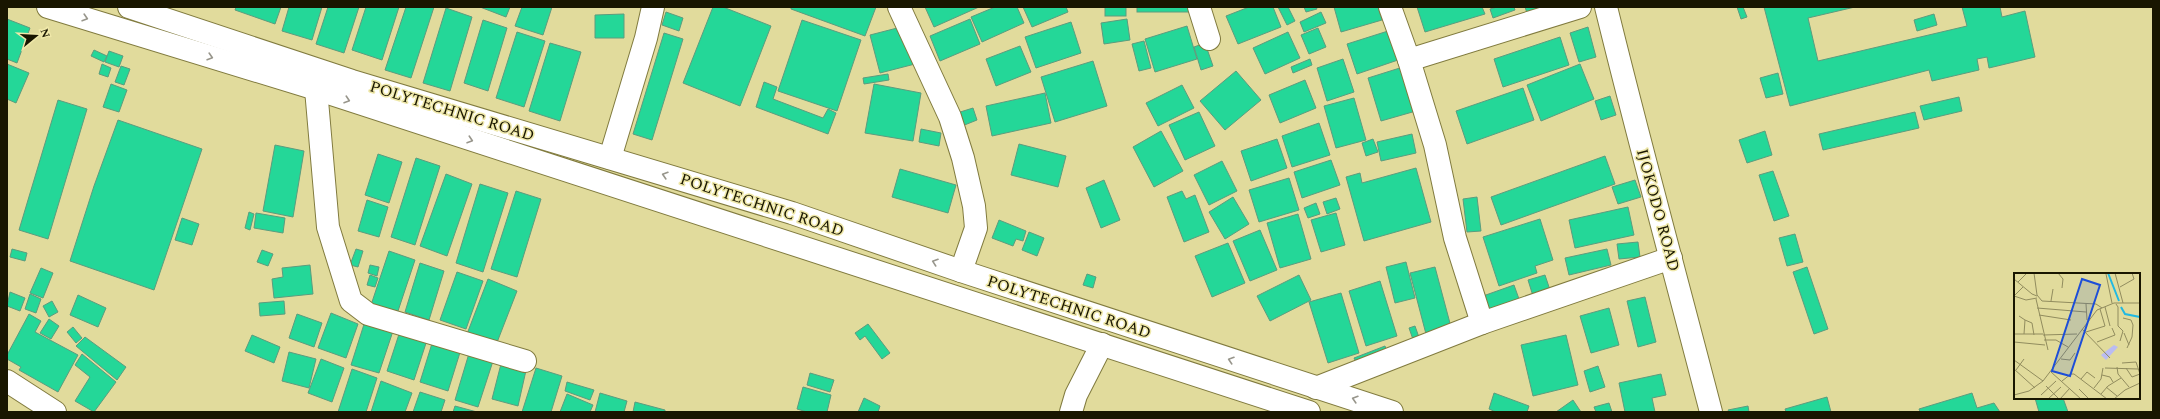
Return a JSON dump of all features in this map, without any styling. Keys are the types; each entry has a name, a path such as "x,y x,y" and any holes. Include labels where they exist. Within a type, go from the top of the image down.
{"main road":[{"name":"POLYTECHNIC ROAD","path":"48,7 316,89 953,298 1102,344 1309,412"},
{"name":"POLYTECHNIC ROAD","path":"129,7 352,81 792,213 961,271 1392,412"},
{"path":"610,158 654,7"},
{"path":"899,7 950,116 963,158 974,206 976,228 961,271"},
{"path":"1199,7 1209,39"},
{"path":"1390,7 1409,60 1435,145 1455,238 1482,323"},
{"path":"1409,60 1580,7"},
{"name":"IJOKODO ROAD","path":"1606,7 1640,147 1671,258 1710,412"},
{"path":"316,89 328,227 351,301 368,314 525,361"},
{"path":"1316,388 1482,323 1671,258"},
{"path":"1071,412 1076,395 1102,344"},
{"path":"7,381 55,412"}],"building":[{"path":"236,7 281,7 275,24 235,10"},
{"path":"289,7 322,7 312,40 282,31"},
{"path":"328,7 359,7 344,53 316,44"},
{"path":"366,7 399,7 382,60 352,50"},
{"path":"406,7 434,7 411,78 385,70"},
{"path":"480,7 510,7 506,17"},
{"path":"522,7 552,7 543,35 515,26"},
{"path":"713,7 723,7 771,26 740,106 683,83"},
{"path":"791,7 876,7 865,36 791,9"},
{"path":"925,7 979,7 934,27"},
{"path":"995,7 1017,7 1024,23 982,42 971,17"},
{"path":"1023,7 1066,7 1068,12 1032,27"},
{"path":"1105,7 1126,7 1126,16 1105,16"},
{"path":"1137,7 1194,7 1194,12 1137,12"},
{"path":"1249,7 1273,7 1281,27 1238,44 1226,16"},
{"path":"1278,7 1288,7 1295,21 1287,25"},
{"path":"1304,7 1316,7 1317,9 1306,12"},
{"path":"1334,7 1378,7 1382,20 1341,32"},
{"path":"1417,7 1482,7 1485,14 1425,32"},
{"path":"1497,7 1514,7 1515,10 1493,18 1490,9"},
{"path":"1525,7 1546,7 1527,13"},
{"path":"1737,7 1743,7 1747,17 1741,19"},
{"path":"1764,7 1855,7 1808,18 1818,61 1967,26 1962,7 2000,7 2002,17 2025,11 2035,57 1989,68 1987,57 1977,59 1979,70 1932,81 1929,70 1790,106"},
{"path":"446,8 472,17 450,91 423,83"},
{"path":"666,12 683,18 679,31 662,25"},
{"path":"1321,12 1326,23 1304,32 1300,22"},
{"path":"624,14 624,38 595,38 595,15"},
{"path":"1934,14 1937,25 1917,31 1914,20"},
{"path":"7,19 30,28 17,63 7,59"},
{"path":"970,19 980,44 940,61 930,36"},
{"path":"1127,19 1130,40 1104,44 1101,23"},
{"path":"483,20 507,28 488,91 464,83"},
{"path":"802,20 861,40 837,111 778,91"},
{"path":"1071,22 1081,53 1036,68 1025,37"},
{"path":"905,26 915,64 880,73 870,35"},
{"path":"1187,26 1197,59 1155,72 1145,39"},
{"path":"1588,27 1596,57 1579,62 1570,33"},
{"path":"1318,28 1326,47 1309,54 1301,35"},
{"path":"1388,31 1398,60 1357,74 1347,44"},
{"path":"517,32 545,41 524,107 496,98"},
{"path":"1288,32 1300,58 1265,74 1253,48"},
{"path":"664,33 683,39 652,140 633,134"},
{"path":"1560,37 1569,65 1503,87 1494,59"},
{"path":"1144,41 1151,68 1139,71 1132,44"},
{"path":"550,43 581,52 560,121 529,111"},
{"path":"1205,43 1213,66 1201,70 1194,47"},
{"path":"1020,46 1031,72 996,86 986,59"},
{"path":"94,50 107,56 104,62 91,56"},
{"path":"109,51 123,56 119,67 105,62"},
{"path":"1310,59 1312,65 1293,73 1291,67"},
{"path":"1343,59 1354,92 1327,101 1317,68"},
{"path":"1093,61 1107,106 1055,122 1041,77"},
{"path":"7,64 29,73 16,103 7,99"},
{"path":"102,64 111,68 108,77 99,74"},
{"path":"1580,64 1594,99 1541,121 1527,85"},
{"path":"121,66 130,69 124,85 115,82"},
{"path":"1403,67 1416,111 1381,121 1368,78"},
{"path":"1236,71 1261,100 1225,130 1200,101"},
{"path":"1778,73 1783,94 1766,98 1760,78"},
{"path":"888,74 889,80 864,84 863,78"},
{"path":"1305,80 1316,108 1280,123 1269,95"},
{"path":"764,82 777,87 773,99 823,118 828,109 836,113 828,134 756,107"},
{"path":"111,84 127,90 119,112 103,107"},
{"path":"874,84 921,93 913,141 865,133"},
{"path":"1182,85 1194,108 1158,126 1146,103"},
{"path":"1523,88 1534,120 1467,144 1456,111"},
{"path":"1045,93 1051,123 992,136 986,106"},
{"path":"1610,96 1616,115 1601,120 1595,101"},
{"path":"1959,97 1962,111 1924,120 1920,106"},
{"path":"1354,98 1366,140 1336,148 1324,106"},
{"path":"58,100 87,109 48,239 19,230"},
{"path":"973,108 977,120 962,126 957,113"},
{"path":"1199,112 1215,146 1185,160 1169,125"},
{"path":"1915,112 1919,128 1823,150 1819,134"},
{"path":"118,120 202,149 154,290 70,261 94,186"},
{"path":"1319,123 1330,155 1292,167 1282,136"},
{"path":"921,129 941,133 939,146 919,142"},
{"path":"1161,131 1183,171 1154,187 1133,147"},
{"path":"1765,131 1772,155 1747,163 1739,140"},
{"path":"1412,134 1416,153 1381,161 1377,142"},
{"path":"1277,139 1287,168 1251,181 1241,151"},
{"path":"1373,139 1378,152 1366,156 1362,143"},
{"path":"1019,144 1066,156 1058,187 1011,175"},
{"path":"275,145 304,151 293,217 263,211"},
{"path":"378,154 402,162 389,203 365,195"},
{"path":"1605,156 1615,184 1501,225 1491,197"},
{"path":"416,158 440,166 415,245 391,237"},
{"path":"1331,160 1340,185 1302,198 1294,172"},
{"path":"1222,161 1237,191 1209,205 1194,175"},
{"path":"1416,168 1431,222 1364,241 1346,177 1360,173 1362,183"},
{"path":"900,169 956,185 948,213 892,197"},
{"path":"1773,171 1789,216 1774,221 1759,175"},
{"path":"446,174 472,184 447,256 420,246"},
{"path":"1289,178 1299,210 1259,222 1249,190"},
{"path":"1104,180 1120,220 1101,228 1086,188"},
{"path":"1635,180 1641,197 1618,204 1612,187"},
{"path":"480,184 508,193 483,272 456,263"},
{"path":"516,191 541,199 517,277 491,269"},
{"path":"1182,191 1186,199 1195,195 1209,232 1184,242 1167,197"},
{"path":"1233,197 1249,224 1225,239 1209,212"},
{"path":"1477,197 1481,231 1467,232 1463,199"},
{"path":"1336,198 1340,209 1327,214 1323,202"},
{"path":"367,200 388,207 379,237 358,231"},
{"path":"1316,203 1320,214 1308,218 1304,208"},
{"path":"1628,207 1634,235 1575,248 1569,220"},
{"path":"249,212 254,214 250,230 245,228"},
{"path":"256,213 285,218 283,233 254,228"},
{"path":"1336,213 1345,245 1321,252 1311,220"},
{"path":"1298,214 1311,259 1280,268 1267,223"},
{"path":"182,218 199,224 192,245 175,240"},
{"path":"1540,219 1553,260 1535,266 1537,273 1499,286 1483,237"},
{"path":"999,220 1026,231 1023,241 1016,239 1013,246 992,238"},
{"path":"1260,230 1277,270 1250,281 1233,241"},
{"path":"1029,232 1044,238 1037,256 1022,250"},
{"path":"1795,234 1803,262 1787,266 1779,238"},
{"path":"1638,242 1640,257 1619,259 1617,244"},
{"path":"1228,243 1245,283 1212,297 1195,256"},
{"path":"12,249 27,253 25,261 10,257"},
{"path":"356,249 363,251 358,267 350,265"},
{"path":"1607,249 1611,265 1569,275 1565,258"},
{"path":"262,250 273,254 268,266 257,262"},
{"path":"389,251 415,260 397,314 371,305"},
{"path":"1406,262 1415,298 1395,303 1386,267"},
{"path":"420,263 444,271 429,320 405,312"},
{"path":"310,265 313,294 274,298 272,279 283,277 282,268"},
{"path":"370,265 379,267 377,276 368,273"},
{"path":"1435,267 1451,327 1426,334 1410,273"},
{"path":"1807,267 1828,329 1814,334 1793,272"},
{"path":"41,268 53,273 43,298 30,293"},
{"path":"457,272 483,281 466,329 440,320"},
{"path":"1087,274 1096,277 1093,288 1083,285"},
{"path":"370,275 378,278 375,287 367,285"},
{"path":"1299,275 1311,300 1270,321 1257,296"},
{"path":"1545,275 1550,290 1533,296 1528,280"},
{"path":"488,279 517,291 496,345 467,334"},
{"path":"1380,281 1397,336 1366,346 1349,291"},
{"path":"1514,285 1519,299 1488,310 1483,296"},
{"path":"10,292 25,298 20,311 7,306"},
{"path":"1341,293 1359,353 1328,363 1309,302"},
{"path":"30,294 41,299 36,313 25,309"},
{"path":"78,295 106,308 98,327 70,315"},
{"path":"1645,297 1656,342 1638,347 1627,301"},
{"path":"52,301 58,312 49,317 43,306"},
{"path":"284,301 285,314 260,316 259,303"},
{"path":"1609,308 1619,345 1591,353 1580,316"},
{"path":"331,313 358,324 346,358 318,348"},
{"path":"29,314 41,321 35,332 78,355 58,392 19,370 21,367 7,359 7,355"},
{"path":"297,314 322,323 314,347 289,338"},
{"path":"366,318 394,328 379,373 351,365"},
{"path":"49,319 59,326 51,339 40,333"},
{"path":"868,324 890,353 882,359 865,336 860,340 855,333"},
{"path":"1415,326 1421,343 1415,345 1409,328"},
{"path":"73,327 82,338 76,343 67,332"},
{"path":"401,328 428,337 414,380 387,371"},
{"path":"252,335 280,347 274,363 245,351"},
{"path":"1566,335 1578,385 1533,396 1521,345"},
{"path":"85,337 126,367 117,380 76,346"},
{"path":"434,337 462,346 448,391 420,382"},
{"path":"1385,346 1388,355 1358,366 1354,358"},
{"path":"470,350 494,358 478,407 455,400"},
{"path":"289,352 316,359 309,388 282,381"},
{"path":"82,354 116,382 94,412 75,401 90,377 75,365"},
{"path":"321,359 344,368 332,402 308,393"},
{"path":"502,360 527,366 518,406 492,399"},
{"path":"1598,366 1605,387 1590,392 1584,371"},
{"path":"536,368 562,376 551,412 522,412"},
{"path":"352,369 377,378 366,412 338,412"},
{"path":"810,373 834,380 830,392 807,385"},
{"path":"1661,374 1666,395 1652,398 1655,412 1625,412 1619,383"},
{"path":"381,381 412,393 405,412 371,412"},
{"path":"567,382 594,390 590,400 565,391"},
{"path":"803,387 831,395 827,412 807,412 797,409"},
{"path":"420,392 445,400 441,412 413,412"},
{"path":"600,393 627,401 624,412 595,412"},
{"path":"1494,393 1529,406 1527,412 1496,412 1489,409"},
{"path":"1972,393 1977,408 1994,403 2000,412 1920,412 1919,409"},
{"path":"567,394 593,405 590,412 560,412"},
{"path":"1827,397 1831,412 1786,412 1785,409"},
{"path":"864,398 880,406 878,412 858,412"},
{"path":"2035,399 2063,399 2068,412 2039,412"},
{"path":"1573,400 1581,412 1556,412"},
{"path":"635,402 665,410 665,412 633,412"},
{"path":"1609,403 1612,412 1596,412 1594,407"},
{"path":"455,406 477,412 453,412"},
{"path":"1748,406 1749,412 1729,412 1728,410"}]}
